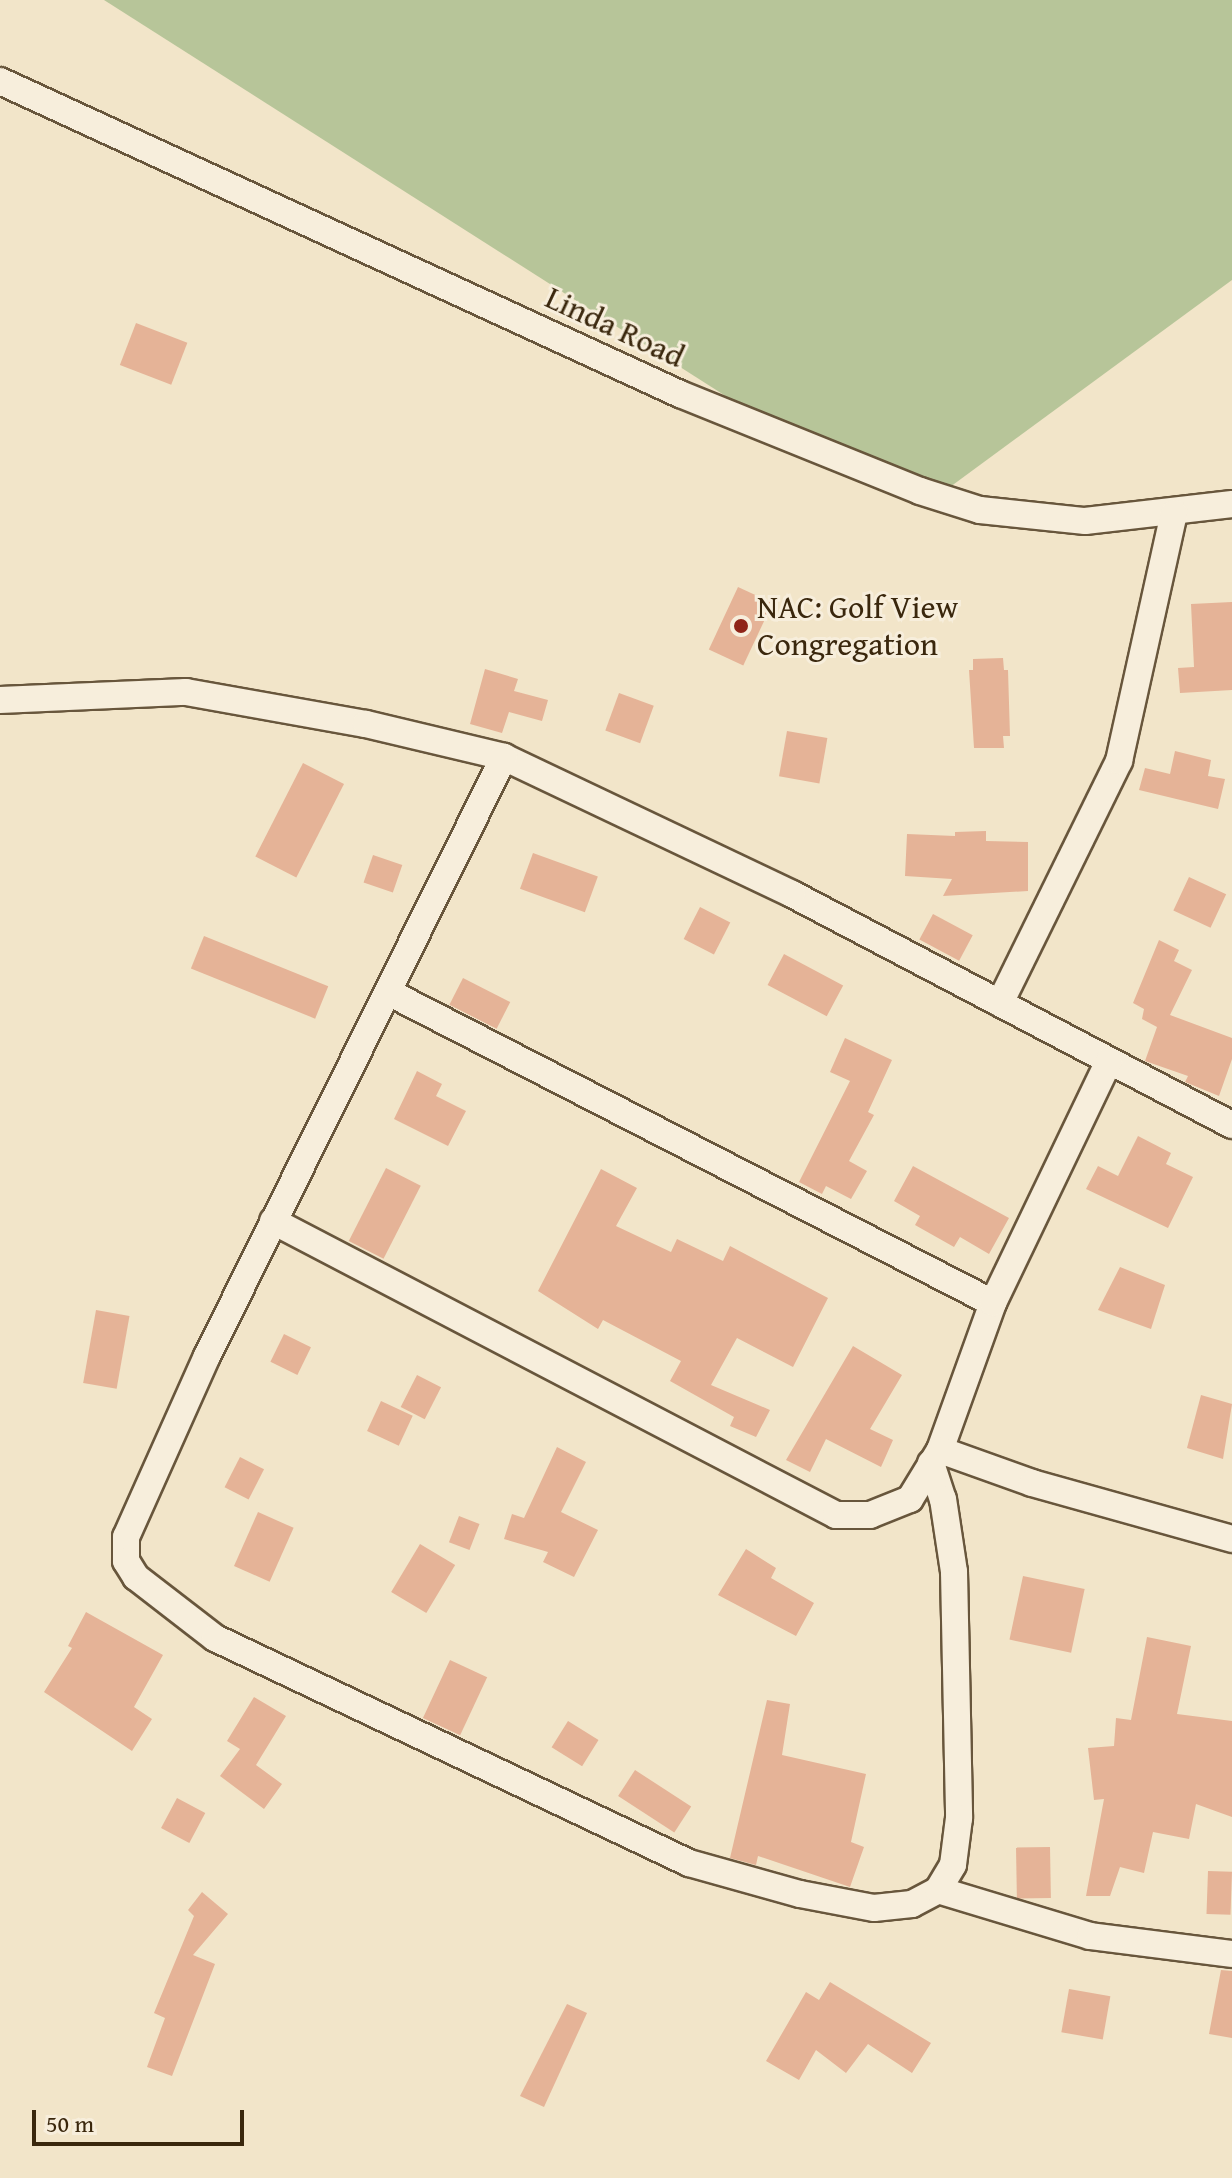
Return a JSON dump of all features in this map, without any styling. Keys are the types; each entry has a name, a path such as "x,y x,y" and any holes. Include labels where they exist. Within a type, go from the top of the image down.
{"street":[{"name":"Linda Road","path":"0,81 680,394 920,491 980,510 1085,521 1232,504"},
{"path":"1000,1003 1119,761 1174,513"},
{"path":"0,700 186,692 366,724 504,757 792,894 1232,1125"},
{"path":"504,757 390,993 273,1221 126,1537 126,1561 136,1577 215,1638 689,1863 800,1894 874,1908 912,1904 938,1890 953,1865 959,1818 954,1572 935,1456"},
{"path":"390,993 993,1303"},
{"path":"273,1221 836,1515 870,1515 910,1499 935,1456 993,1303 1109,1061"},
{"path":"935,1456 1232,1539"},
{"path":"938,1890 1090,1936 1232,1954"}],"green space":[{"path":"104,0 1232,0 1232,280 950,487 812,451"}],"building":[{"path":"136,323 187,343 171,385 120,365"},
{"name":"NAC: Golf View Congregation","path":"738,587 772,603 743,666 709,650"},
{"path":"1232,602 1232,690 1180,693 1178,668 1194,667 1191,604"},
{"path":"1003,658 1004,670 1008,670 1010,736 1003,736 1004,748 974,748 969,670 973,670 973,659"},
{"path":"485,669 518,679 514,691 548,700 542,721 509,712 502,733 470,724"},
{"path":"619,693 654,706 640,743 605,731"},
{"path":"787,731 827,738 819,783 779,776"},
{"path":"1175,751 1211,760 1208,776 1225,779 1218,809 1139,790 1145,768 1170,774"},
{"path":"303,763 344,784 296,877 255,857"},
{"path":"986,831 986,841 1028,842 1028,891 943,896 952,879 905,876 907,834 955,836 955,832"},
{"path":"533,853 598,877 585,912 520,889"},
{"path":"373,855 402,865 393,893 364,882"},
{"path":"1189,877 1226,894 1211,928 1173,911"},
{"path":"700,907 730,922 714,955 684,939"},
{"path":"933,914 973,935 959,961 919,940"},
{"path":"204,936 328,986 315,1019 191,968"},
{"path":"1159,940 1179,950 1174,961 1192,970 1170,1015 1232,1038 1232,1059 1219,1096 1185,1082 1188,1076 1145,1061 1157,1027 1142,1019 1144,1009 1133,1003"},
{"path":"784,954 843,985 827,1016 768,985"},
{"path":"463,978 510,1002 497,1029 449,1005"},
{"path":"845,1038 892,1060 868,1112 874,1115 849,1161 867,1171 851,1199 826,1186 822,1194 799,1182 850,1081 830,1072"},
{"path":"417,1071 442,1084 436,1096 466,1111 448,1146 394,1119"},
{"path":"1138,1136 1171,1153 1166,1164 1193,1177 1168,1228 1086,1189 1098,1166 1118,1176"},
{"path":"913,1166 1009,1218 989,1254 960,1237 954,1247 915,1225 920,1216 894,1201"},
{"path":"386,1168 421,1186 384,1259 349,1241"},
{"path":"601,1169 637,1188 616,1226 671,1252 677,1239 723,1261 730,1246 828,1298 793,1367 737,1338 711,1385 770,1410 756,1437 730,1426 734,1417 670,1381 681,1361 603,1320 598,1329 538,1291"},
{"path":"1120,1267 1165,1285 1151,1329 1098,1310"},
{"path":"96,1310 129,1316 117,1389 83,1383"},
{"path":"284,1334 311,1347 297,1375 270,1362"},
{"path":"853,1346 902,1375 870,1429 893,1440 881,1467 826,1439 810,1472 786,1460"},
{"path":"417,1375 441,1387 425,1419 401,1407"},
{"path":"1201,1395 1232,1404 1223,1459 1187,1448"},
{"path":"381,1401 413,1416 399,1446 367,1431"},
{"path":"557,1447 586,1462 561,1512 598,1530 574,1577 543,1562 548,1552 504,1539 512,1514 524,1518"},
{"path":"240,1457 264,1469 249,1500 225,1487"},
{"path":"258,1512 294,1528 270,1582 234,1566"},
{"path":"459,1516 480,1524 470,1550 449,1542"},
{"path":"420,1544 455,1565 426,1613 391,1592"},
{"path":"746,1549 776,1568 771,1578 814,1603 796,1636 718,1595"},
{"path":"1023,1576 1085,1589 1071,1653 1009,1640"},
{"path":"86,1612 163,1655 134,1707 152,1719 132,1751 44,1692 72,1648 68,1646"},
{"path":"1147,1637 1191,1646 1177,1714 1232,1721 1232,1817 1196,1804 1189,1839 1153,1832 1144,1873 1120,1867 1110,1896 1086,1896 1104,1799 1094,1800 1088,1748 1114,1746 1116,1718 1131,1720"},
{"path":"450,1660 487,1677 460,1735 423,1718"},
{"path":"254,1697 286,1716 256,1765 282,1784 264,1809 220,1776 240,1749 227,1741"},
{"path":"767,1700 790,1704 782,1755 866,1774 851,1842 864,1847 850,1887 758,1856 756,1865 730,1858"},
{"path":"568,1721 599,1740 582,1766 552,1747"},
{"path":"635,1770 691,1806 674,1832 618,1796"},
{"path":"177,1798 205,1813 189,1843 161,1828"},
{"path":"1050,1847 1051,1898 1017,1899 1016,1848"},
{"path":"1208,1871 1232,1872 1230,1915 1206,1914"},
{"path":"202,1892 228,1914 193,1955 215,1964 172,2076 147,2067 165,2018 154,2013 194,1916 188,1910"},
{"path":"1221,1970 1232,1971 1232,2038 1209,2034"},
{"path":"830,1982 931,2043 912,2073 868,2044 846,2073 816,2050 799,2080 766,2061 806,1992 819,2000"},
{"path":"1069,1989 1110,1996 1103,2040 1061,2032"},
{"path":"567,2004 587,2013 544,2107 520,2096"}],"place":[{"name":"NAC: Golf View Congregation","path":"741,626"}]}
